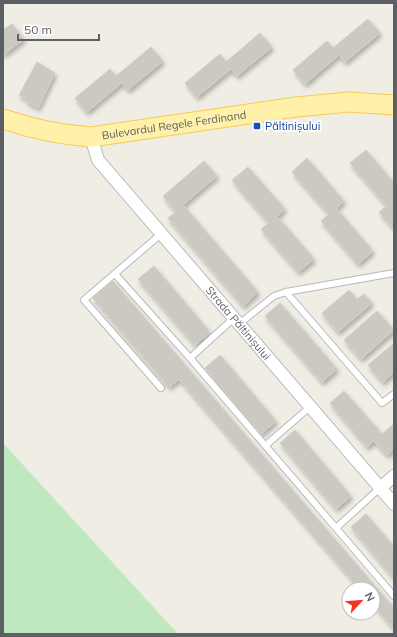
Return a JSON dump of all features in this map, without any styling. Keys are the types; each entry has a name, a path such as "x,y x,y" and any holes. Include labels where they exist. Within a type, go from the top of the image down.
{"main road":[{"name":"Bulevardul Regele Ferdinand","path":"3,119 39,130 66,135 91,137 296,107 349,102 394,105"}],"street":[{"name":"Strada Păltinișului","path":"91,137 98,160 394,504"},
{"path":"380,488 394,476"}],"lane":[{"path":"161,234 84,300 161,388"},
{"path":"190,358 236,321 274,296 286,292 394,273"},
{"path":"115,274 266,445 394,596"},
{"path":"286,292 382,403 394,394"},
{"path":"266,445 310,407"},
{"path":"336,528 380,488"}],"green space":[{"path":"3,443 178,634 3,634"}],"building":[{"path":"368,19 380,33 345,62 339,55 305,84 293,70 327,41 333,48"},
{"path":"12,24 24,39 3,55 3,30"},
{"path":"260,33 272,47 237,76 231,69 197,97 185,83 220,54 226,62"},
{"path":"151,47 163,61 128,90 122,83 87,112 75,98 110,69 116,76"},
{"path":"37,62 55,73 38,108 26,101 27,99 19,95"},
{"path":"366,150 394,183 394,229 379,212 387,206 350,163"},
{"path":"307,158 344,201 336,208 373,251 358,264 321,221 329,214 292,172"},
{"path":"204,161 217,176 183,205 258,292 243,306 168,218 176,212 163,196"},
{"path":"248,167 285,209 277,216 314,259 298,272 261,229 269,223 232,180"},
{"path":"154,266 210,332 195,345 138,279"},
{"path":"113,281 371,581 353,581 179,379 169,387 93,298"},
{"path":"349,290 357,299 364,294 372,303 338,332 322,313"},
{"path":"280,303 337,369 322,382 265,316"},
{"path":"377,311 394,330 361,359 344,340"},
{"path":"394,343 394,372 383,382 368,365"},
{"path":"220,355 276,421 261,434 205,368"},
{"path":"344,391 382,434 394,424 394,449 387,455 374,441 367,447 330,403"},
{"path":"295,430 351,496 336,509 280,443"},
{"path":"366,514 394,547 394,578 351,527"},
{"path":"381,593 394,608 394,629 381,614"}],"place":[{"name":"Păltinișului","path":"257,126"}]}
